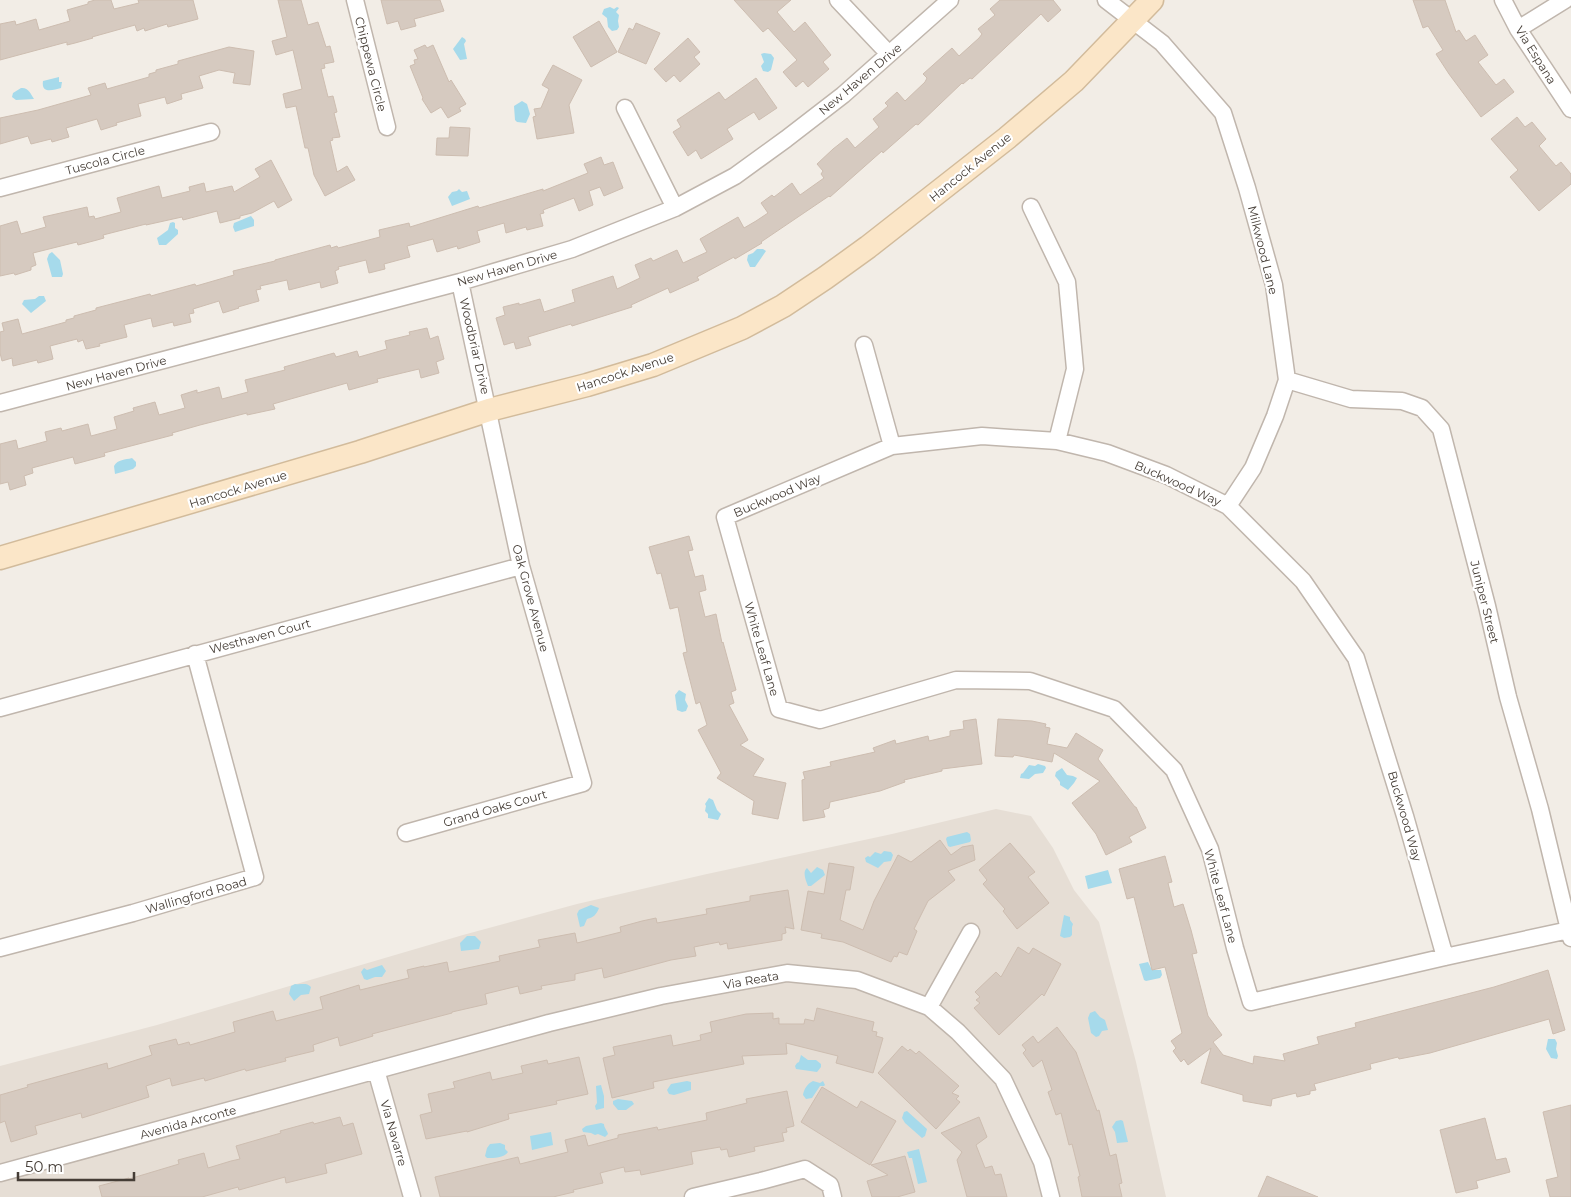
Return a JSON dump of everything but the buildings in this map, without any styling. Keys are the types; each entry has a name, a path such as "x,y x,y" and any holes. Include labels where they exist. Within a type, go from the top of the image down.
{"main road":[{"name":"Hancock Avenue","path":"0,558 360,452 489,410 587,386 653,365 742,328 784,306 868,247 1007,138 1074,82 1152,0"}],"street":[{"name":"Chippewa Circle","path":"355,0 387,127"},
{"path":"838,0 889,54"},
{"name":"New Haven Drive","path":"0,403 460,282 572,249 675,208 742,171 786,139 843,95 950,0"},
{"name":"Milkwood Lane","path":"1106,0 1132,22 1162,43 1223,113 1247,188 1274,285 1287,380 1275,416 1253,468 1228,506"},
{"name":"Via Espana","path":"1503,0 1518,28 1571,109"},
{"path":"1518,28 1565,0"},
{"path":"624,108 675,208"},
{"name":"Tuscola Circle","path":"0,188 211,132"},
{"path":"1031,207 1067,282 1075,369 1057,441"},
{"name":"Woodbriar Drive","path":"460,282 489,410"},
{"path":"864,345 892,446"},
{"name":"Juniper Street","path":"1287,380 1351,399 1402,401 1422,408 1441,429 1487,606 1508,697 1540,809 1570,934"},
{"name":"Oak Grove Avenue","path":"489,410 522,566 583,783"},
{"name":"Buckwood Way","path":"725,517 892,446 982,436 1057,441 1107,453 1158,472 1228,506 1303,581 1356,658 1405,816 1445,956"},
{"name":"White Leaf Lane","path":"725,517 779,709 820,720 956,680 1030,681 1114,709 1174,770 1210,849 1251,1002 1445,956 1570,934"},
{"name":"Westhaven Court","path":"0,708 522,566"},
{"name":"Wallingford Road","path":"0,948 133,913 255,877 195,654"},
{"name":"Grand Oaks Court","path":"406,833 583,783"},
{"path":"929,1007 971,932"},
{"name":"Via Reata","path":"376,1070 549,1023 662,996 787,973 857,980 929,1007 958,1032 1003,1079 1042,1162 1051,1197"},
{"name":"Avenida Arconte","path":"0,1173 376,1070"},
{"name":"Via Navarre","path":"376,1070 412,1197"},
{"path":"693,1197 805,1169 830,1185 833,1197"}],"shaded area":[{"path":"996,809 1031,816 1053,848 1074,890 1099,922 1136,1062 1166,1197 0,1197 0,1066 157,1025 463,935 577,904"}],"water":[{"path":"610,7 614,9 619,8 616,12 619,15 619,27 617,30 612,31 608,27 607,18 602,14 604,9"},
{"path":"462,37 466,41 464,44 467,59 460,60 453,49"},
{"path":"761,54 771,54 774,58 771,70 768,72 763,71 761,66 764,62"},
{"path":"59,77 59,82 62,82 61,88 48,90 44,88 43,81"},
{"path":"21,88 27,90 34,99 16,100 12,97 13,93"},
{"path":"522,101 527,104 530,114 526,123 515,120 514,106"},
{"path":"459,189 462,192 467,191 470,199 452,206 448,197 452,192"},
{"path":"251,216 254,220 254,226 235,232 234,223"},
{"path":"173,222 178,230 178,234 166,245 159,245 157,238 168,230 170,223"},
{"path":"757,249 766,251 755,267 750,267 747,260 748,255"},
{"path":"52,252 60,260 62,277 52,277 47,259"},
{"path":"39,296 44,296 46,301 31,313 22,304 24,300 35,299"},
{"path":"132,458 136,462 136,466 133,469 115,474 114,466 118,462"},
{"path":"679,690 686,694 685,700 688,706 686,711 682,712 677,710 675,695"},
{"path":"1038,764 1045,766 1046,768 1043,773 1035,774 1029,779 1020,778 1029,765 1035,766"},
{"path":"1062,768 1067,775 1077,778 1068,790 1060,785 1055,776 1056,772"},
{"path":"709,798 713,800 721,814 718,820 708,818 708,814 705,811 705,804"},
{"path":"967,832 970,834 970,842 948,846 947,837"},
{"path":"884,851 891,852 893,855 891,861 884,862 878,868 866,862 865,858 868,856 870,857 875,852 881,854"},
{"path":"817,867 823,870 825,875 811,886 808,886 805,872 807,868 811,873"},
{"path":"1108,870 1112,883 1088,889 1085,876"},
{"path":"591,905 599,908 594,915 587,919 584,926 580,927 577,914 579,910"},
{"path":"1064,915 1070,917 1073,924 1072,935 1064,938 1060,936"},
{"path":"467,936 475,936 481,942 479,949 461,951 460,943"},
{"path":"1148,962 1152,970 1161,970 1162,975 1160,978 1144,980 1139,964"},
{"path":"382,965 386,971 382,977 364,979 361,972 364,968 367,970"},
{"path":"295,984 309,985 311,987 309,994 301,995 294,1001 289,994 291,986"},
{"path":"1095,1011 1105,1020 1108,1030 1102,1031 1096,1037 1091,1033 1088,1018 1090,1013"},
{"path":"1548,1039 1555,1039 1557,1043 1557,1059 1551,1058 1546,1049"},
{"path":"801,1055 808,1060 816,1060 821,1064 817,1072 796,1069 795,1066 799,1062"},
{"path":"813,1081 820,1083 823,1081 825,1085 820,1086 812,1098 806,1099 803,1095 804,1091 807,1085"},
{"path":"691,1082 691,1090 674,1095 669,1094 667,1090 671,1084"},
{"path":"601,1085 604,1096 604,1108 596,1110 596,1086"},
{"path":"618,1099 632,1101 634,1104 626,1110 618,1110 613,1101"},
{"path":"907,1111 927,1129 925,1136 922,1138 902,1118 904,1112"},
{"path":"1116,1121 1123,1121 1128,1142 1117,1143 1112,1127"},
{"path":"604,1124 608,1134 605,1137 583,1132 582,1129 586,1126"},
{"path":"551,1132 553,1145 532,1150 530,1136"},
{"path":"500,1143 505,1145 505,1149 508,1152 506,1154 496,1158 487,1158 485,1156 490,1144"},
{"path":"919,1149 927,1182 918,1184 912,1158 909,1158 907,1152"}]}
